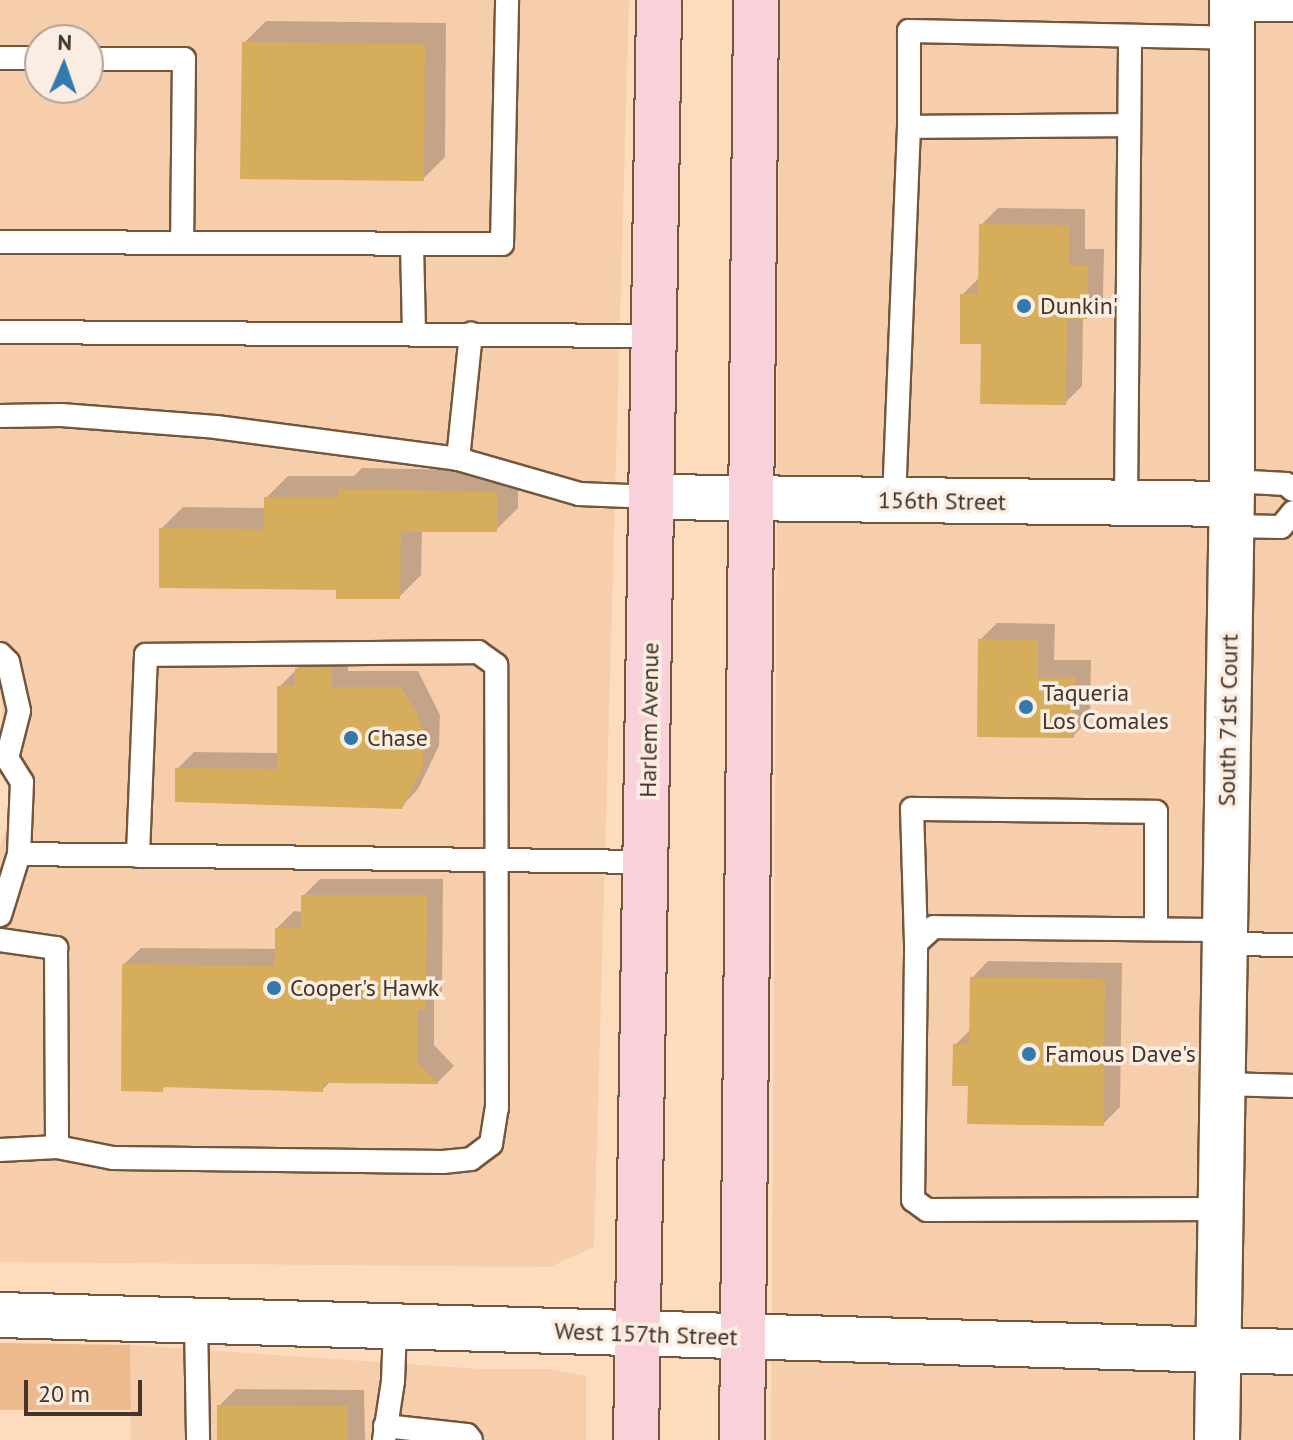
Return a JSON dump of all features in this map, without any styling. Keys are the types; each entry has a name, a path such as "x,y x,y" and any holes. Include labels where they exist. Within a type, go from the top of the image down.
{"main road":[{"name":"Harlem Avenue","path":"636,1440 659,0"},
{"path":"742,1440 756,0"}],"street":[{"name":"South 71st Court","path":"1217,1440 1231,504 1232,16"},
{"name":"156th Street","path":"653,497 1231,504"},
{"name":"West 157th Street","path":"0,1315 1293,1352"}],"lane":[{"path":"0,242 502,244 507,0"},
{"path":"894,500 909,127 909,31 1130,37 1232,16 1293,10"},
{"path":"1126,503 1130,37"},
{"path":"0,58 24,58"},
{"path":"104,59 184,59 182,242"},
{"path":"909,127 1128,125"},
{"path":"412,244 414,334"},
{"path":"0,332 656,336"},
{"path":"458,459 471,334"},
{"path":"0,416 61,415 216,427 458,459 579,494 653,497"},
{"path":"1231,504 1286,484 1293,490"},
{"path":"1231,504 1281,527 1293,512"},
{"path":"0,1150 57,1147 113,1158 414,1162 471,1159 491,1144 497,1108 496,665 478,652 146,655 138,856"},
{"path":"0,654 8,662 19,711 4,756 22,782 19,854 0,915"},
{"path":"1156,929 1156,812 912,809 916,943 913,1200 927,1210 1221,1209"},
{"path":"19,854 646,862"},
{"path":"916,943 934,927 1156,929 1293,945"},
{"path":"0,940 56,948 57,1147"},
{"path":"1223,1084 1293,1086"},
{"path":"196,1321 198,1440"},
{"path":"395,1326 393,1381 384,1433 467,1435 471,1440"}],"shaded area":[{"path":"0,0 629,0 594,1247 550,1267 0,1262 0,846 11,815 0,688"},
{"path":"780,0 1293,0 1293,1440 771,1440"},
{"path":"0,1343 130,1345 131,1410 0,1410"},
{"path":"130,1345 481,1369 550,1369 586,1376 586,1440 131,1440"}],"building":[{"path":"242,42 425,44 424,181 240,179"},
{"name":"Dunkin'","path":"979,224 1069,225 1069,265 1088,266 1087,319 1067,319 1066,405 980,404 981,344 960,344 960,294 978,294"},
{"path":"338,489 497,492 497,532 401,532 400,599 336,599 336,590 159,588 159,528 264,529 264,497 338,497"},
{"name":"Taqueria Los Comales","path":"978,639 1038,640 1038,677 1075,677 1074,738 977,737"},
{"name":"Chase","path":"332,667 332,687 401,687 417,714 424,733 423,765 402,809 175,802 175,768 277,769 277,686 295,686 295,668"},
{"name":"Cooper's Hawk","path":"301,895 427,895 426,1010 418,1010 418,1063 439,1084 323,1083 323,1092 163,1087 163,1092 121,1091 122,964 275,966 275,928 301,928"},
{"name":"Famous Dave's","path":"970,977 1105,979 1104,1126 967,1124 968,1086 952,1086 953,1044 969,1044"},
{"path":"217,1405 348,1406 348,1440 217,1440"}],"place":[{"name":"Dunkin'","path":"1024,306"},
{"name":"Taqueria Los Comales","path":"1026,707"},
{"name":"Chase","path":"351,738"},
{"name":"Cooper's Hawk","path":"274,988"},
{"name":"Famous Dave's","path":"1029,1054"}]}
